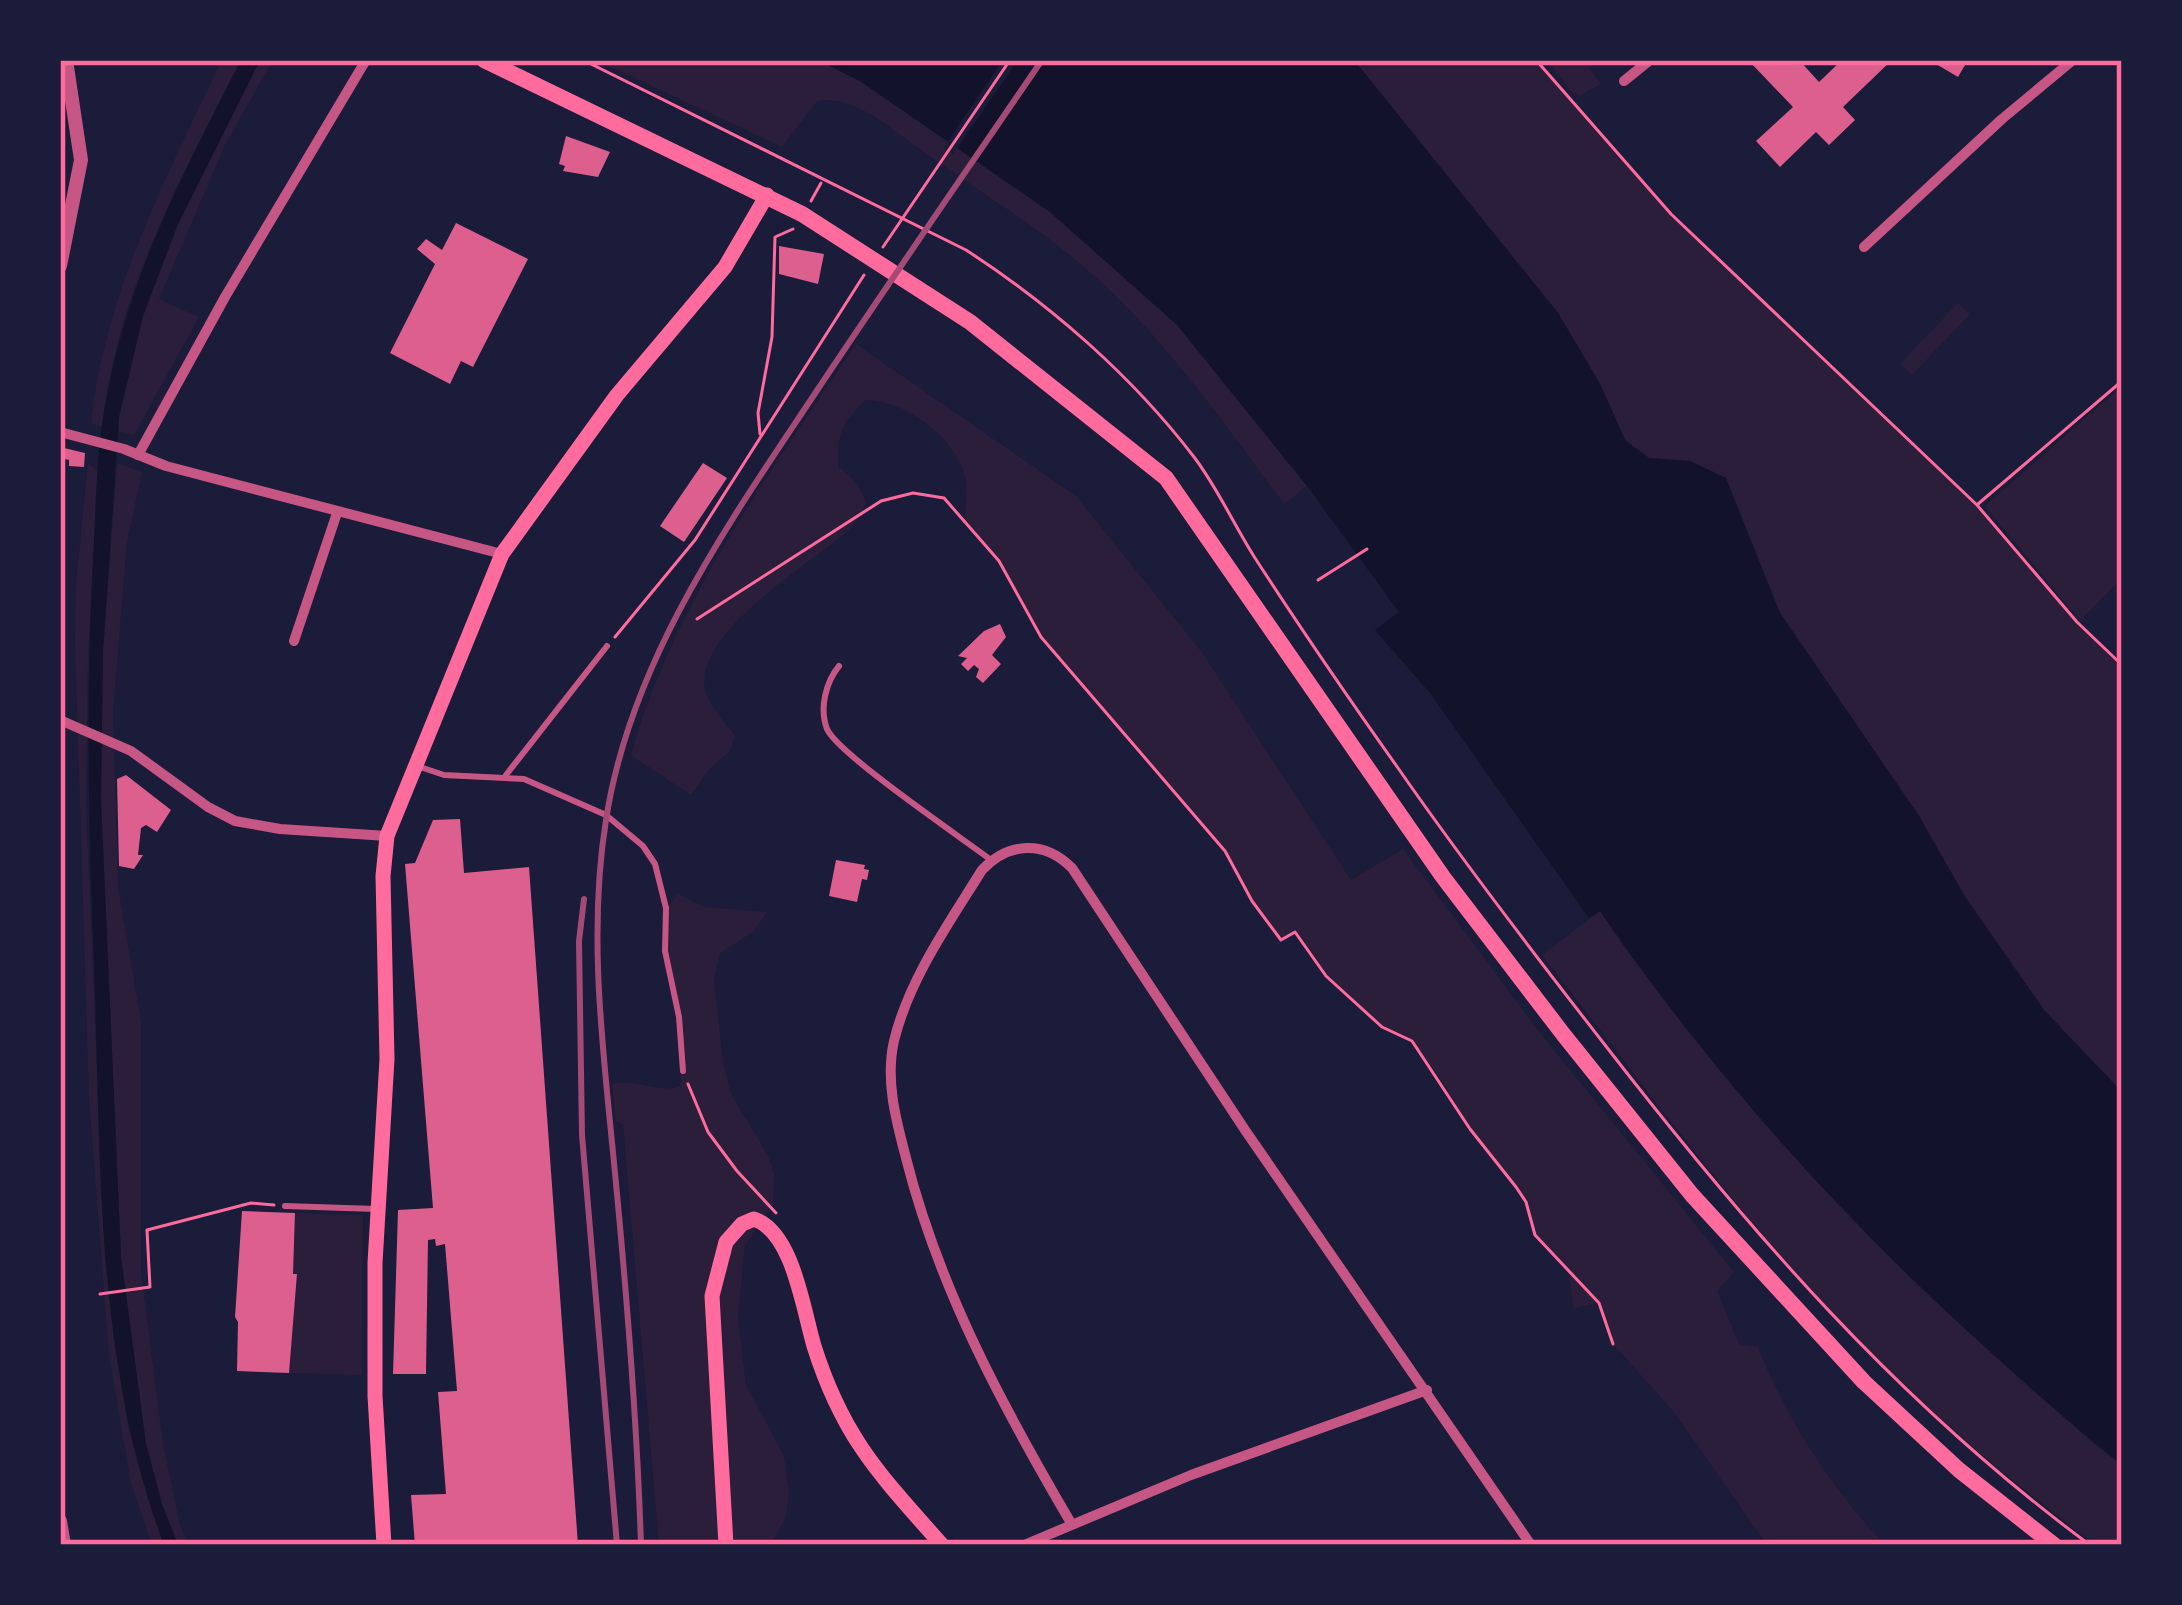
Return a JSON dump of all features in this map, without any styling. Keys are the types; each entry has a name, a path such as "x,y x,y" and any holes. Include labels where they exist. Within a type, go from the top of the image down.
{"main road":[{"path":"484,60 802,214 970,322 1166,478 1443,877 1692,1195 1864,1382 1959,1469 2054,1545"},
{"path":"384,1545 375,1396 376,1209 388,1059 383,876 387,836 502,554 617,394 725,267 767,195"},
{"path":"726,1545 712,1296 721,1252 731,1234 754,1219 776,1231 784,1244 833,1403 849,1433 942,1545"}],"street":[{"path":"60,266 81,160 66,60"},
{"path":"138,455 225,296 366,60"},
{"path":"1624,81 1650,60"},
{"path":"1864,247 2072,60"},
{"path":"60,432 337,513 502,554"},
{"path":"294,641 337,513"},
{"path":"60,720 131,752 208,807 236,821 280,829 387,836"},
{"path":"1071,1523 962,1320 921,1217 890,1090 893,1043 915,984 991,860 1017,848 1052,852 1072,868 1245,1130 1532,1545"},
{"path":"1024,1545 1192,1475 1427,1390"},
{"path":"60,1521 64,1545"}],"lane":[{"path":"506,775 607,646"},
{"path":"839,666 828,680 824,700 831,734 860,764 991,860"},
{"path":"417,766 443,775 524,779 606,815 628,830 655,864 666,908 665,950 679,1017 683,1071"},
{"path":"285,1206 376,1209"}],"path":[{"path":"583,60 764,147 822,182 921,226 1008,277 1130,382 1197,461 1258,562 1498,907 1706,1174 1796,1280 1890,1376 1993,1469 2090,1545"},
{"path":"878,255 1010,60"},
{"path":"1536,60 1671,214 1976,505 2077,622 2122,665"},
{"path":"802,214 822,182"},
{"path":"760,436 758,413 772,337 775,237"},
{"path":"607,646 695,540 865,274"},
{"path":"1976,505 2122,381"},
{"path":"697,619 881,501 914,494 944,498 999,561 1041,637 1225,850 1252,901 1281,940 1295,932 1326,976 1382,1027 1412,1042 1526,1202 1535,1235 1599,1303 1613,1344"},
{"path":"1318,580 1367,549"},
{"path":"683,1071 708,1132 780,1219 776,1231"},
{"path":"100,1294 150,1287 147,1230 251,1203 285,1206"}],"shaded area":[{"path":"241,60 154,238 121,330 102,427 91,423 109,328 159,193 221,61"},
{"path":"241,60 260,60 178,224 143,316 119,417 103,651 101,800 121,1257 146,1444 178,1545 164,1545 125,1403 105,1256 89,810 96,502 105,406 128,313 160,228"},
{"path":"260,60 273,60 225,145 159,299 199,317 134,435 118,431 143,316 178,224"},
{"path":"596,60 818,60 860,81 1050,212 1177,324 1307,486 1284,504 1187,376 1107,287 1041,233 875,117 846,103 817,101 782,147"},
{"path":"818,60 1354,60 1558,313 1600,384 1625,440 1649,458 1690,461 1726,478 1780,613 2044,1010 2122,1092 2122,1465 1887,1255 1735,1089 1600,911 1589,918 1430,693 1375,630 1399,612 1307,486 1177,325 1050,212 860,81"},
{"path":"1354,60 1536,60 1671,214 1977,505 2077,622 2122,665 2122,1092 2044,1010 1780,613 1726,478 1690,461 1649,458 1625,440 1600,384 1558,313"},
{"path":"1547,60 1583,60 1601,84 1581,95 1573,93"},
{"path":"1958,303 1970,314 1912,375 1900,364"},
{"path":"856,344 1076,496 1201,651 1351,880 1403,849 1541,1034 1734,1272 1717,1291 1739,1344 1758,1347 1812,1452 1885,1545 1767,1545 1674,1412 1613,1344 1599,1303 1573,1308 1569,1274 1535,1235 1526,1202 1413,1042 1382,1027 1326,976 1296,932 1281,940 1252,901 1225,850 1041,637 999,561 965,523 966,485 958,459 938,433 911,413 866,400 852,415 840,437 838,456 839,467 855,481 866,501 859,517 836,541 761,599 718,644 707,666 705,689 735,736 730,751 691,795 631,755 649,699 698,593 758,491"},
{"path":"2122,386 2122,578 2080,621 1985,506"},
{"path":"88,463 98,471 86,807 105,1261 128,1427 164,1545 152,1545 131,1484 109,1354 89,1099 75,641"},
{"path":"117,463 142,472 127,541 113,712 118,886 141,1022 141,1273 163,1444 188,1545 178,1545 146,1444 121,1257 101,800 103,651"},
{"path":"678,894 704,907 767,912 753,932 720,953 714,980 731,1094 769,1157 774,1174 773,1203 745,1245 738,1316 746,1385 784,1456 789,1495 786,1517 771,1545 659,1545 623,1124 616,1121 612,1084 681,1086 679,1017 665,951 666,908"},
{"path":"1600,911 1761,1120 2089,1440 2122,1465 2122,1545 2096,1545 1940,1418 1832,1313 1732,1198 1542,955"},
{"path":"295,1213 363,1215 362,1375 289,1373 297,1275 293,1274"}],"pier":[{"path":"1003,60 1018,60 953,154 944,147"}],"building":[{"path":"1748,60 1799,60 1819,82 1842,60 1892,60 1843,107 1855,120 1829,145 1816,132 1780,167 1756,141 1793,107"},
{"path":"1938,60 1968,60 1958,77 1936,64"},
{"path":"566,136 610,152 598,177 563,171 565,166 559,164"},
{"path":"456,223 528,259 473,367 461,361 450,384 390,353 435,264 417,249 426,239 442,250"},
{"path":"779,246 824,254 818,284 779,274"},
{"path":"60,447 85,453 84,467 69,466 69,460 60,458"},
{"path":"703,463 727,478 684,542 660,526"},
{"path":"1000,624 1006,637 992,655 1001,664 983,683 976,677 979,669 974,665 968,671 961,664 967,658 958,656 984,631"},
{"path":"126,775 171,810 157,832 146,825 141,828 138,855 143,855 134,869 119,866 117,779"},
{"path":"460,819 464,873 529,867 578,1545 415,1545 411,1495 446,1494 438,1392 457,1391 445,1244 436,1246 435,1239 428,1240 426,1374 393,1374 398,1210 433,1208 405,864 415,863 433,820"},
{"path":"836,860 865,865 869,870 857,902 829,896"},
{"path":"242,1211 295,1213 293,1274 297,1274 289,1373 237,1371 235,1317"}],"railway":[{"path":"641,1545 598,952 600,864 618,762 659,651 715,547 1042,60"},
{"path":"584,899 579,941 582,1135 617,1545"}]}
